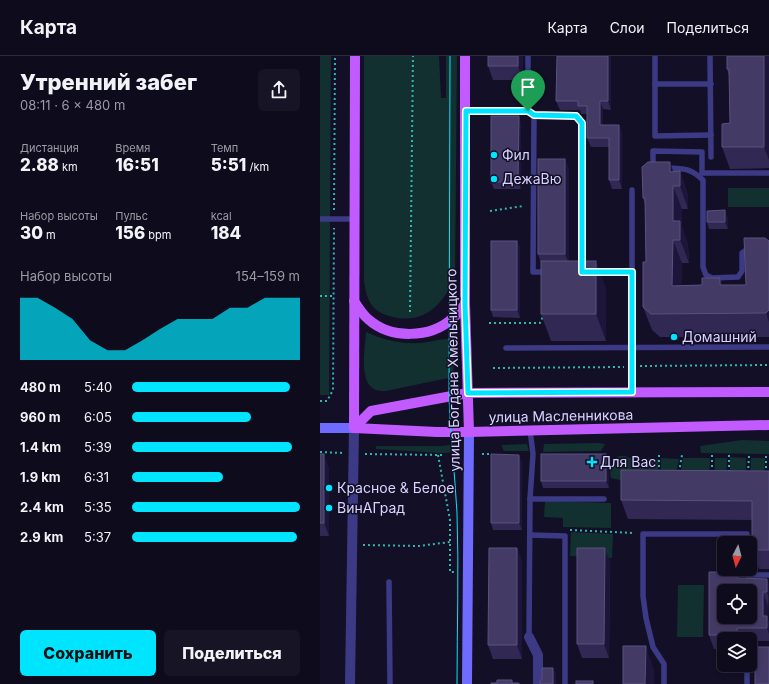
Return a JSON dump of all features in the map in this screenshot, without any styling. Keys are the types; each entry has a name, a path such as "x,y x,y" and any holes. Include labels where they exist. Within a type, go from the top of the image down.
{"main road":[{"path":"354,428 355,56"},
{"name":"улица Богдана Хмельницкого","path":"465,56 465,304 469,432 467,684"},
{"path":"354,302 367,318 378,326 394,332 410,334 431,331 447,323 453,319 465,304"},
{"name":"улица Масленникова","path":"354,428 371,411 468,393 769,392"},
{"name":"улица Масленникова","path":"320,428 469,432 769,425"}],"street":[{"path":"350,684 354,428"},
{"path":"530,638 538,656 538,684"}],"lane":[{"path":"528,56 528,111"},
{"path":"654,56 655,136 711,135"},
{"path":"710,56 711,157"},
{"path":"655,84 711,84"},
{"path":"466,111 528,111 534,115 576,116 582,123 582,272"},
{"path":"534,115 533,272 558,272"},
{"path":"703,180 689,169 653,168 653,151 702,152 703,180 703,267 706,275 712,278 738,277 742,271 742,253 750,247 756,247"},
{"path":"702,173 769,173"},
{"path":"632,190 632,392"},
{"path":"320,219 354,219"},
{"path":"542,272 542,278"},
{"path":"574,272 632,272"},
{"path":"506,348 769,347"},
{"path":"530,430 533,454 530,499 530,638"},
{"path":"530,499 604,499"},
{"path":"664,684 664,664 653,646 646,618 643,596 643,534 747,534 747,536"},
{"path":"530,535 566,536 565,684"},
{"path":"757,575 769,575"},
{"path":"389,582 390,684"},
{"path":"757,660 769,660"},
{"path":"747,672 747,684"}],"path":[{"path":"320,401 327,401 333,390 335,56"},
{"path":"410,312 413,56"},
{"path":"490,211 533,204"},
{"path":"320,296 333,296"},
{"path":"490,322 540,323 542,320 542,312"},
{"path":"320,452 442,455"},
{"path":"482,454 492,454"},
{"path":"438,455 450,520 450,572 458,572"},
{"path":"659,455 659,476"},
{"path":"678,477 682,455"},
{"path":"712,455 712,478"},
{"path":"729,456 729,476"},
{"path":"748,478 749,456"},
{"path":"766,456 766,477"},
{"path":"568,530 643,534"},
{"path":"352,545 419,546 450,542"}],"green space":[{"path":"320,56 331,56 329,395 320,395"},
{"path":"364,56 439,56 441,98 446,98 446,56 457,56 455,279 438,304 430,311 419,317 396,318 379,312 371,304 365,289"},
{"path":"728,188 769,188 769,207 728,207"},
{"path":"366,332 386,339 406,343 455,339 453,377 386,391 375,390 369,385 366,379 364,355"},
{"path":"742,440 769,441 769,454 701,453 700,446"},
{"path":"458,444 459,452 441,453 376,449 376,446 441,446"},
{"path":"527,444 529,451 504,451 501,445"},
{"path":"544,444 605,444 601,451 543,452"},
{"path":"619,456 625,456 632,459 635,466 641,458 658,459 658,482 624,481 611,478 611,466 614,460"},
{"path":"730,457 746,458 746,476 730,483"},
{"path":"661,458 679,459 674,483 661,482"},
{"path":"683,458 710,458 709,484 679,484"},
{"path":"715,458 727,458 726,484 714,483"},
{"path":"751,458 765,458 764,483 750,482"},
{"path":"545,501 611,503 611,528 563,527 563,518 544,517"},
{"path":"571,532 613,534 612,558 570,556"},
{"path":"678,585 704,585 703,637 677,637"}],"building":[{"path":"488,56 518,56 518,66 488,66"},
{"path":"557,56 608,56 608,101 600,101 600,125 619,125 619,180 609,180 609,138 587,138 587,106 578,106 578,101 556,101"},
{"path":"727,56 764,56 764,147 722,147 722,124 730,123 729,69 727,69"},
{"path":"491,116 519,116 518,182 491,182"},
{"path":"538,159 565,159 565,254 538,254"},
{"path":"648,162 670,162 670,172 680,171 680,186 673,186 673,221 680,221 680,240 673,240 672,286 702,285 702,278 720,278 720,285 746,285 744,238 765,238 769,241 769,310 766,313 651,314 643,307 643,262 646,262 645,198 643,198 642,167"},
{"path":"725,210 725,222 707,222 707,211"},
{"path":"491,241 517,241 517,310 491,310"},
{"path":"541,261 596,261 596,314 541,314"},
{"path":"320,454 324,454 324,523 320,523"},
{"path":"491,454 519,455 519,523 491,523"},
{"path":"541,454 606,454 606,481 541,481"},
{"path":"621,470 769,471 769,550 757,550 757,536 752,536 752,501 621,500"},
{"path":"489,548 517,548 517,645 488,645"},
{"path":"577,548 605,548 604,644 577,644"},
{"path":"709,572 717,572 717,576 767,579 767,592 763,592 763,616 767,616 767,628 737,628 737,632 717,632 717,635 709,635"},
{"path":"623,646 646,646 645,684 623,684"},
{"path":"757,647 769,647 769,684 755,684 755,672 757,672"},
{"path":"542,668 553,668 553,684 540,684 542,678"},
{"path":"497,680 512,680 512,683 519,684 491,684 497,683"},
{"path":"576,681 593,681 593,684 576,684"}],"tram line":[{"path":"450,56 449,397 457,513 457,684"}],"place":[{"name":"Фил","path":"494,155"},
{"name":"ДежаВю","path":"494,179"},
{"name":"Домашний","path":"674,337"},
{"name":"Для Вас","path":"592,462"},
{"name":"Красное & Белое","path":"329,488"},
{"name":"ВинАГрад","path":"329,508"}],"route":[{"path":"466,111 528,111 534,115 576,116 582,123 582,272 632,272 632,392 468,393 465,304 466,111"}]}
